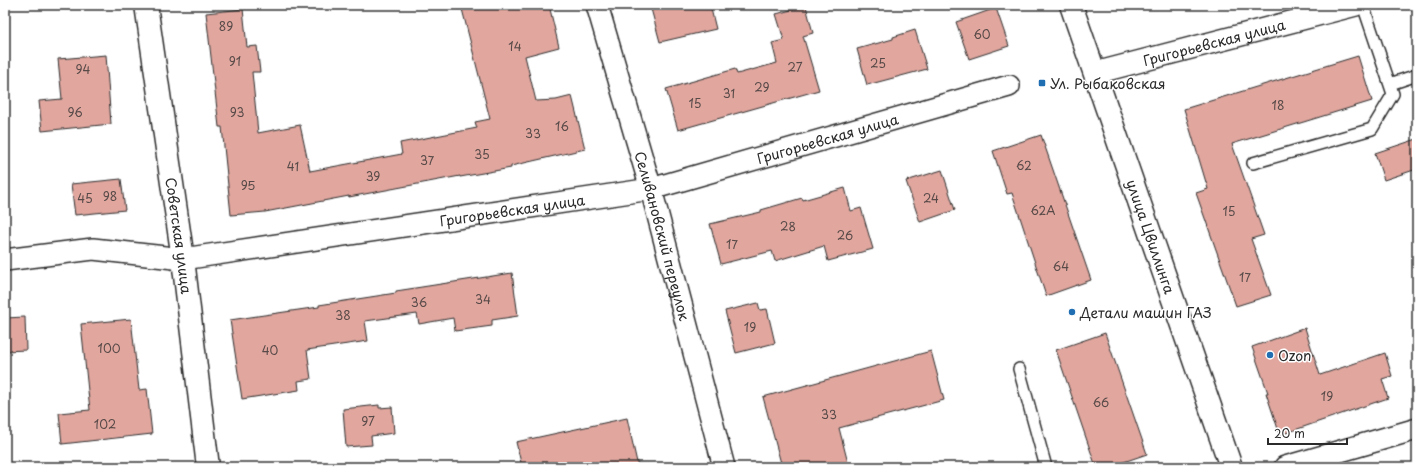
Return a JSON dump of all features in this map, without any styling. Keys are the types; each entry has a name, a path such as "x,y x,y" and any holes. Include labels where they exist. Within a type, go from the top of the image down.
{"main road":[{"name":"Советская улица","path":"146,5 183,259 208,467"},
{"name":"улица Цвиллинга","path":"1071,5 1231,467"}],"street":[{"name":"Селивановский переулок","path":"597,5 651,189 724,467"},
{"name":"Григорьевская улица","path":"1095,73 1356,5"},
{"name":"Григорьевская улица","path":"5,260 93,249 183,259 651,189 1009,86"},
{"path":"1285,467 1417,429"}],"lane":[{"path":"1254,163 1372,129 1393,94 1363,5"},
{"path":"1390,84 1417,75"},
{"path":"1019,369 1046,467"}],"building":[{"path":"461,5 549,5 559,47 525,56 536,101 556,100 572,96 585,149 511,166 511,168 265,212 231,215 222,127 219,127 206,13 243,9 247,47 257,46 260,72 252,72 258,133 300,125 310,171 402,154 400,143 477,128 475,122 490,119"},
{"path":"650,5 710,5 716,29 660,42"},
{"path":"806,6 813,33 803,36 819,90 678,130 666,89 735,69 737,74 777,63 772,43 784,40 776,14"},
{"path":"996,8 1009,46 969,59 956,22"},
{"path":"915,30 927,69 867,85 857,49 893,39 893,37"},
{"path":"106,55 111,124 42,131 39,101 62,99 58,59"},
{"path":"1358,56 1372,101 1232,144 1264,235 1251,239 1271,295 1236,306 1196,193 1208,189 1184,109"},
{"path":"1041,135 1091,280 1046,296 1012,193 1007,194 993,151"},
{"path":"1417,139 1417,169 1384,180 1375,153"},
{"path":"942,170 955,210 920,222 906,181"},
{"path":"121,179 125,210 75,215 71,184"},
{"path":"845,188 851,211 861,208 873,249 828,261 824,246 775,261 772,251 721,264 710,224 761,212 761,210 802,198 803,200"},
{"path":"512,273 518,316 492,320 492,326 455,331 453,318 419,324 417,314 365,321 368,341 307,350 311,379 298,381 299,390 242,399 230,320 319,307 319,305 396,293 396,291"},
{"path":"758,303 760,310 767,309 775,343 736,353 725,311"},
{"path":"25,317 26,350 5,351 5,318"},
{"path":"131,319 139,390 147,389 152,434 62,444 59,413 90,410 81,324"},
{"path":"1305,328 1320,375 1385,353 1392,376 1382,379 1388,398 1280,435 1266,393 1268,393 1252,347"},
{"path":"1105,333 1147,454 1109,467 1096,467 1056,350"},
{"path":"931,351 944,400 839,428 849,467 782,467 763,397"},
{"path":"379,405 379,408 392,407 394,433 371,436 372,445 346,447 343,409"},
{"path":"627,418 638,467 522,467 516,442"}],"place":[{"name":"Ул. Рыбаковская","path":"1042,83"},
{"name":"Детали машин ГАЗ","path":"1072,312"},
{"name":"Ozon","path":"1270,355"}]}
